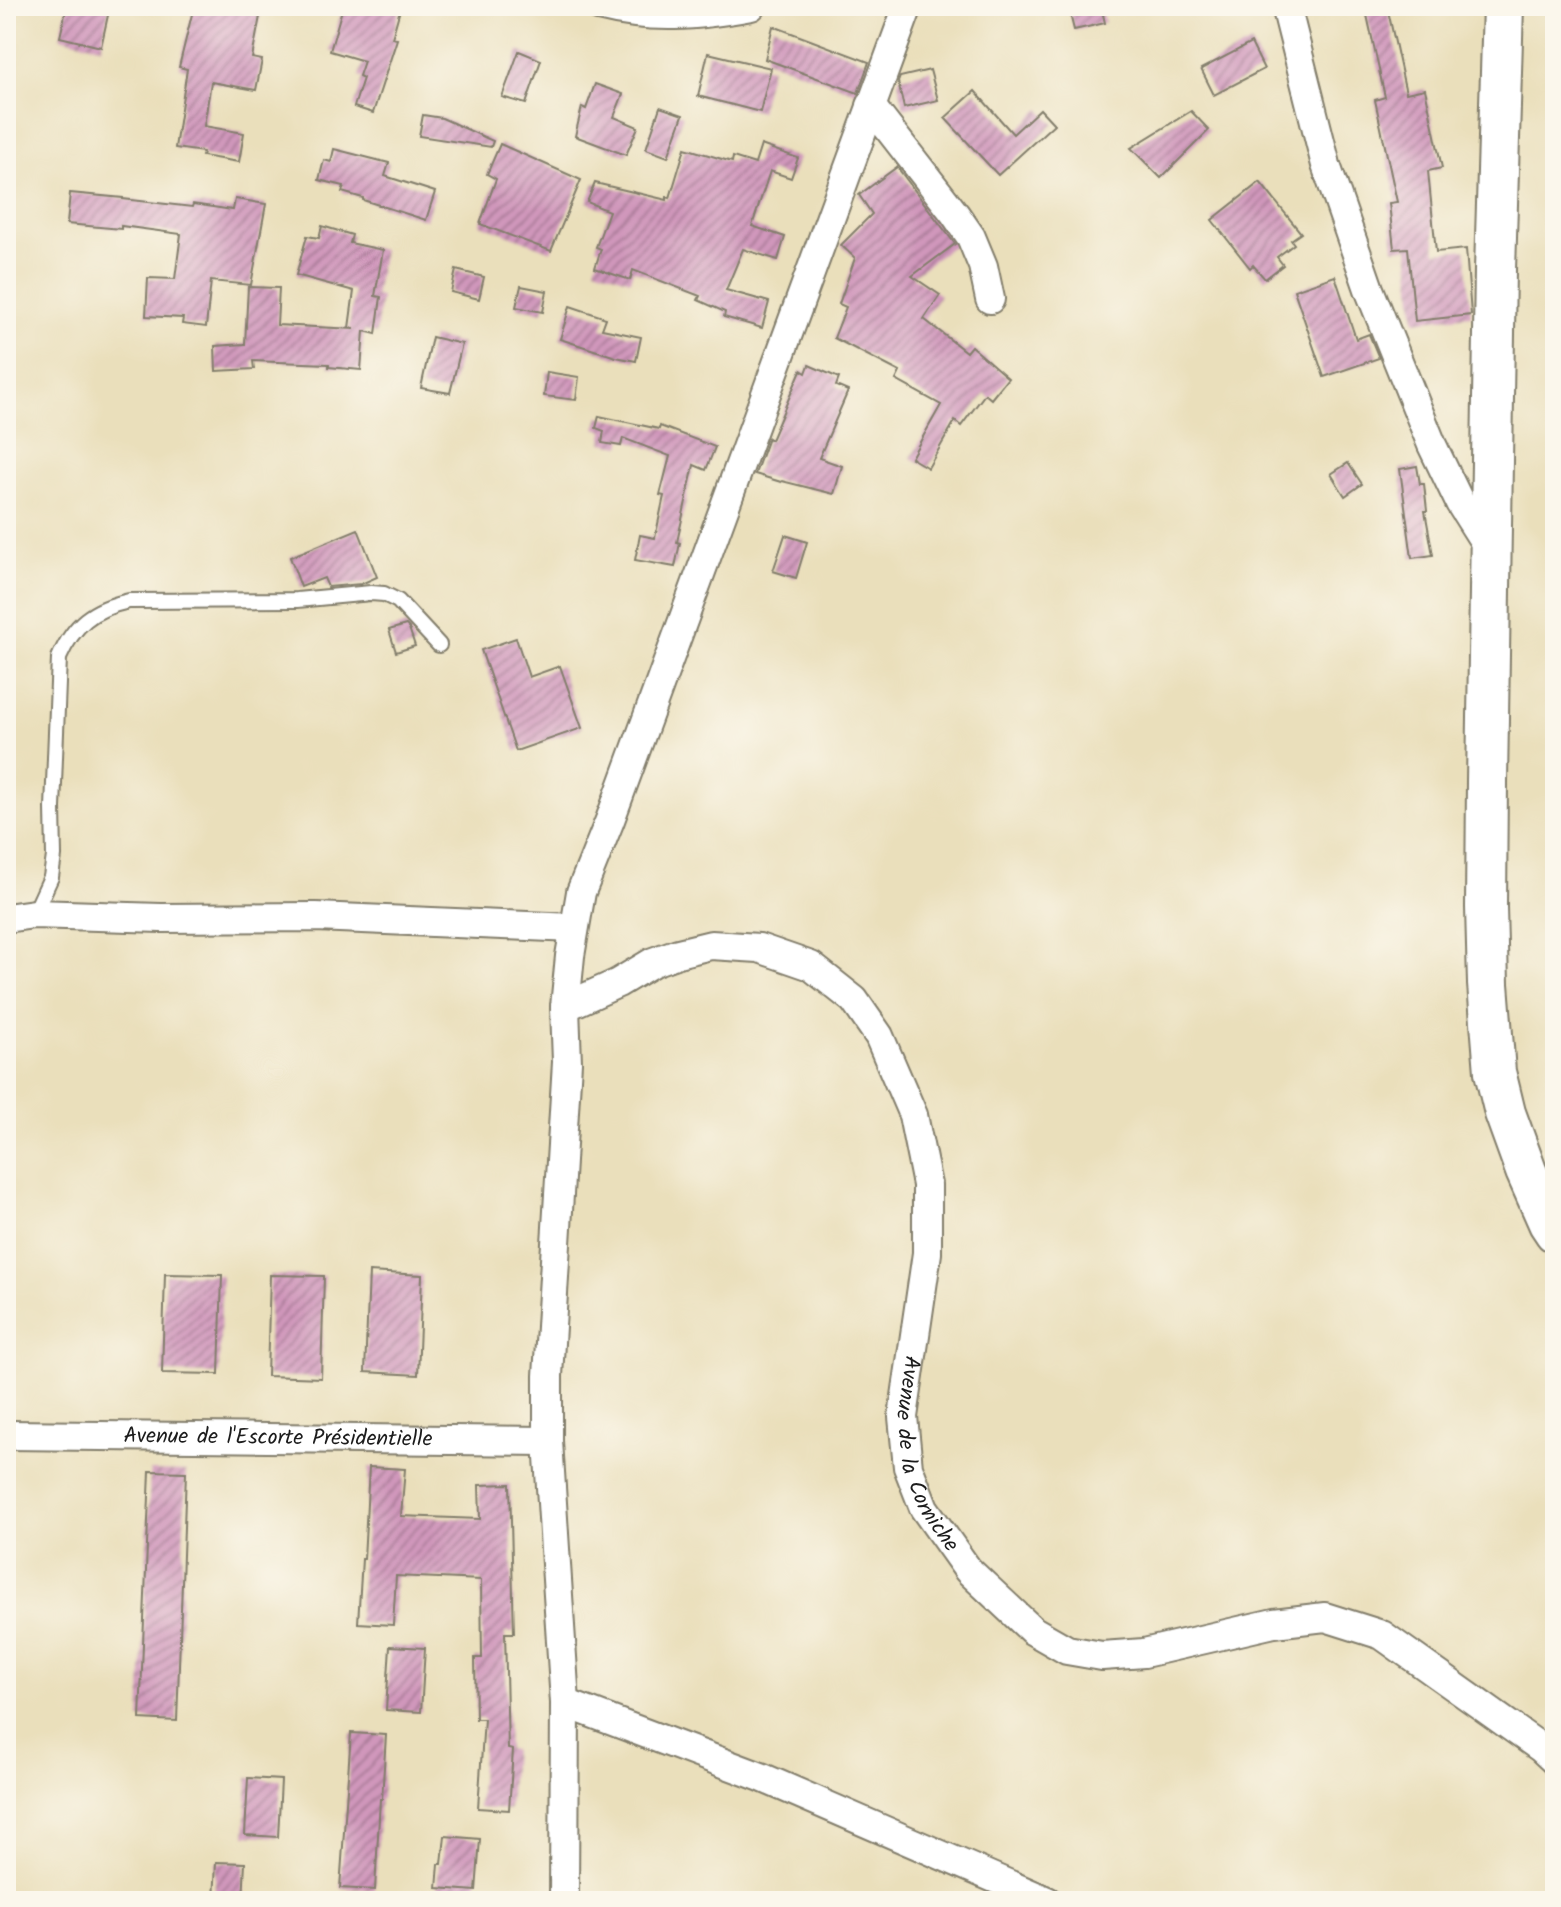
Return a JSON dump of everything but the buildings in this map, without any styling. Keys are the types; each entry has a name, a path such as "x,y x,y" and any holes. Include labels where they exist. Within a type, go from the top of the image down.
{"main road":[{"path":"1503,6 1495,270 1486,907 1488,984 1495,1072 1505,1113 1526,1171 1555,1232"}],"street":[{"path":"598,6 647,15 707,14 751,6"},
{"path":"564,1901 565,1703 548,1441 548,1376 567,1062 565,1007 574,928 581,892 908,6"},
{"path":"1286,6 1326,165 1369,289 1432,445 1460,503 1491,552"},
{"path":"871,106 971,237 983,266 990,299"},
{"path":"6,918 34,914 161,918 316,917 574,928"},
{"name":"Avenue de la Corniche","path":"565,1007 618,983 653,962 711,945 759,948 811,966 854,1000 879,1036 913,1115 927,1185 927,1253 903,1417 908,1467 924,1508 968,1570 1032,1630 1067,1650 1102,1656 1144,1653 1274,1623 1325,1617 1382,1635 1555,1761"},
{"name":"Avenue de l'Escorte Présidentielle","path":"6,1435 548,1441"},
{"path":"565,1703 761,1777 1047,1901"}],"lane":[{"path":"34,914 51,877 54,856 59,658 67,638 82,622 112,605 129,601 297,600 371,593 384,594 398,601 439,645"}]}
